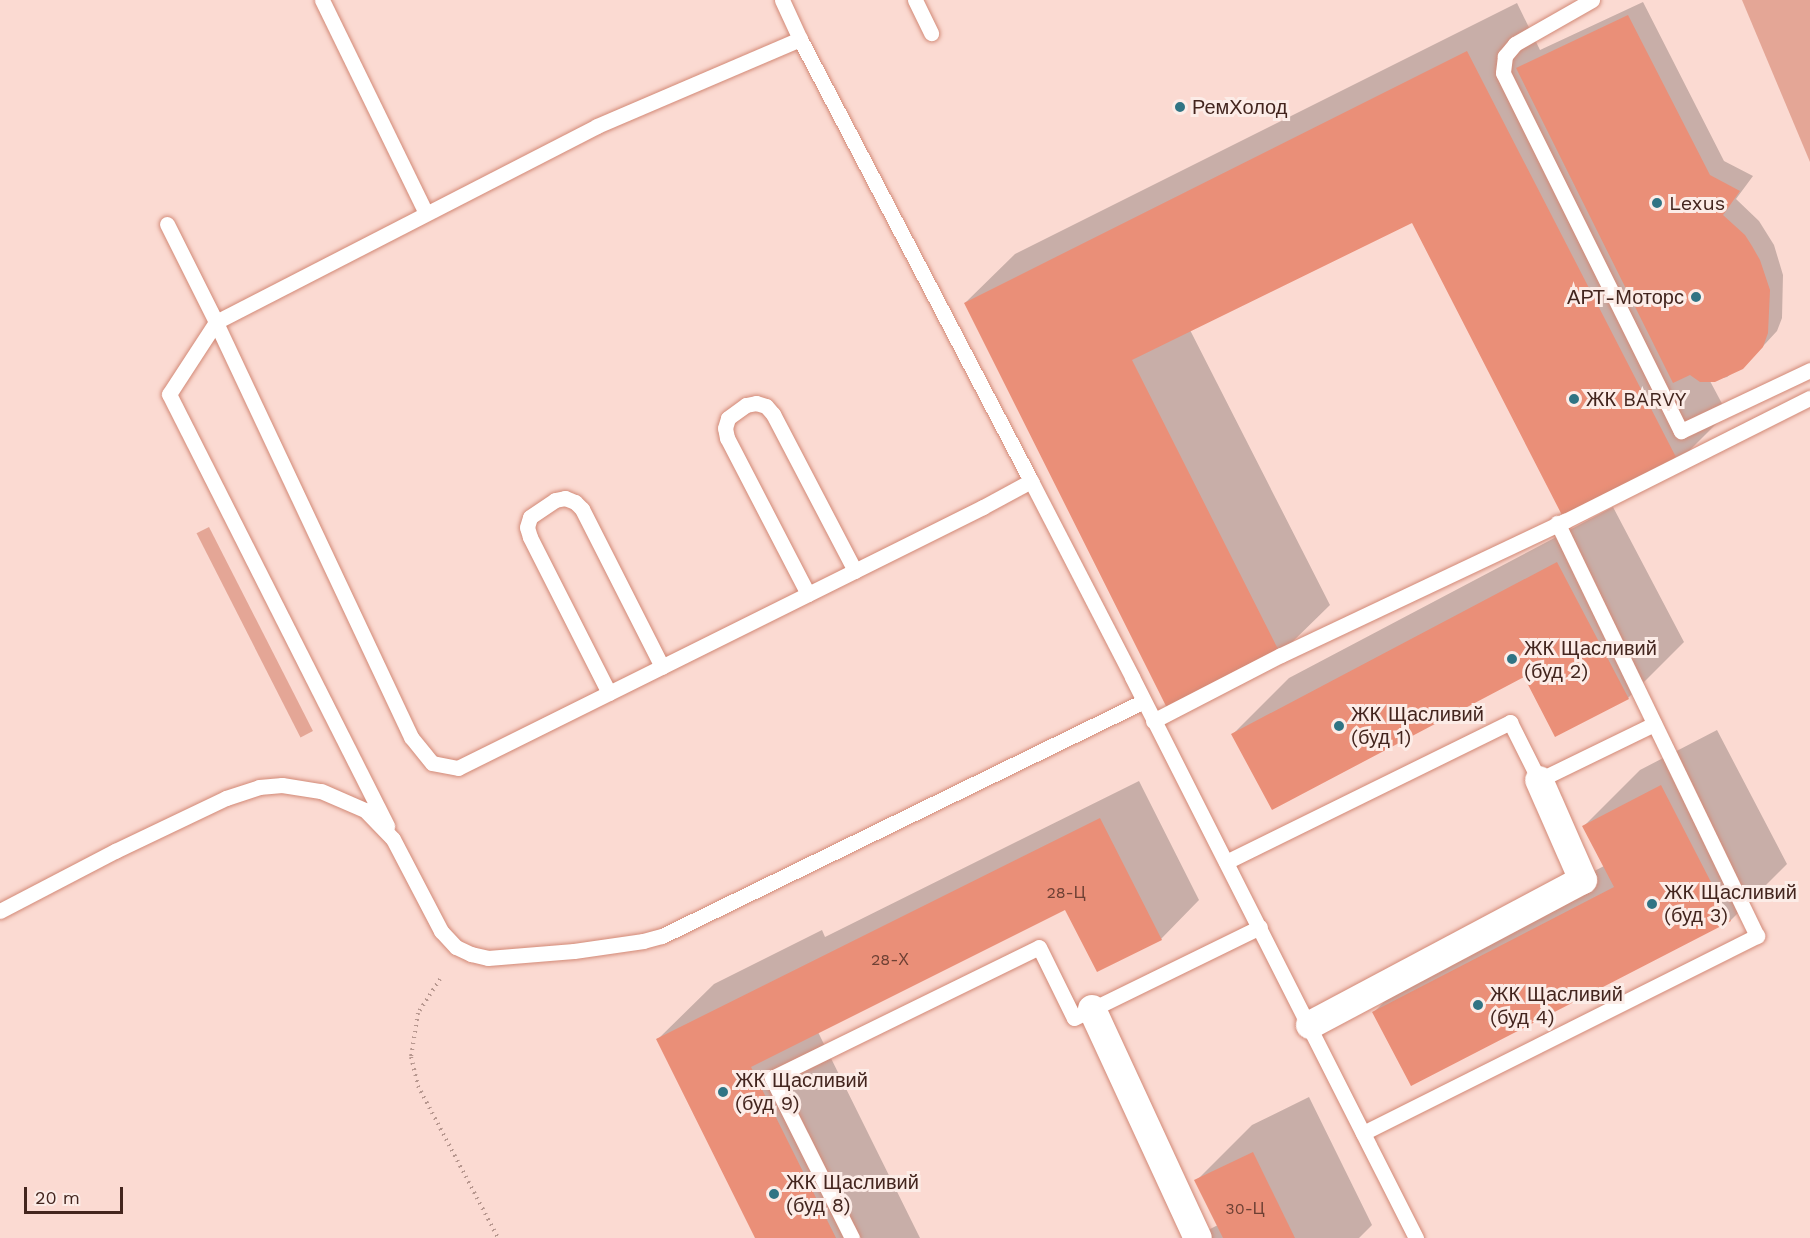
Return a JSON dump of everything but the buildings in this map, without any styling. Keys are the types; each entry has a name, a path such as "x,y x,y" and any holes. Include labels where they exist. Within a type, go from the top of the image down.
{"street":[{"path":"1310,1025 1583,880 1539,780"},
{"path":"1092,1009 1198,1238"}],"lane":[{"path":"322,0 426,213"},
{"path":"782,0 800,39 1144,700 1416,1238"},
{"path":"915,0 932,33"},
{"path":"1592,0 1515,44 1505,56 1503,73 1681,431 1810,370"},
{"path":"800,39 597,126 216,322 170,394 441,932 456,947 471,954 498,957 573,951 662,936 1144,700"},
{"path":"167,224 216,322 411,737 432,763 458,768 1031,481"},
{"path":"1153,721 1281,655 1557,523 1810,398"},
{"path":"808,594 727,438 725,428 728,418 746,405 756,403 766,406 773,414 855,571"},
{"path":"609,693 527,527 530,517 555,500 565,498 575,501 582,509 662,667"},
{"path":"1363,1133 1757,936 1557,523"},
{"path":"1226,862 1510,722 1539,780 1654,724"},
{"path":"0,911 115,851 226,798 259,787 282,785 321,791 365,810 393,839"},
{"path":"852,1238 772,1078 1039,947 1074,1018 1260,927"}],"path":[{"path":"440,979 418,1013 411,1057 418,1086 498,1238"}],"shaded area":[{"path":"1742,0 1810,0 1810,162"},
{"path":"209,527 313,731 300,737 197,533"}],"place":[{"name":"РемХолод","path":"1180,107"},
{"name":"Lexus","path":"1657,203"},
{"name":"АРТ-Моторс","path":"1696,297"},
{"name":"ЖК BARVY","path":"1574,399"},
{"name":"ЖК Щасливий (буд 2)","path":"1512,659"},
{"name":"ЖК Щасливий (буд 1)","path":"1339,726"},
{"name":"ЖК Щасливий (буд 3)","path":"1652,904"},
{"name":"ЖК Щасливий (буд 4)","path":"1478,1005"},
{"name":"ЖК Щасливий (буд 9)","path":"723,1092"},
{"name":"ЖК Щасливий (буд 8)","path":"774,1194"}]}
